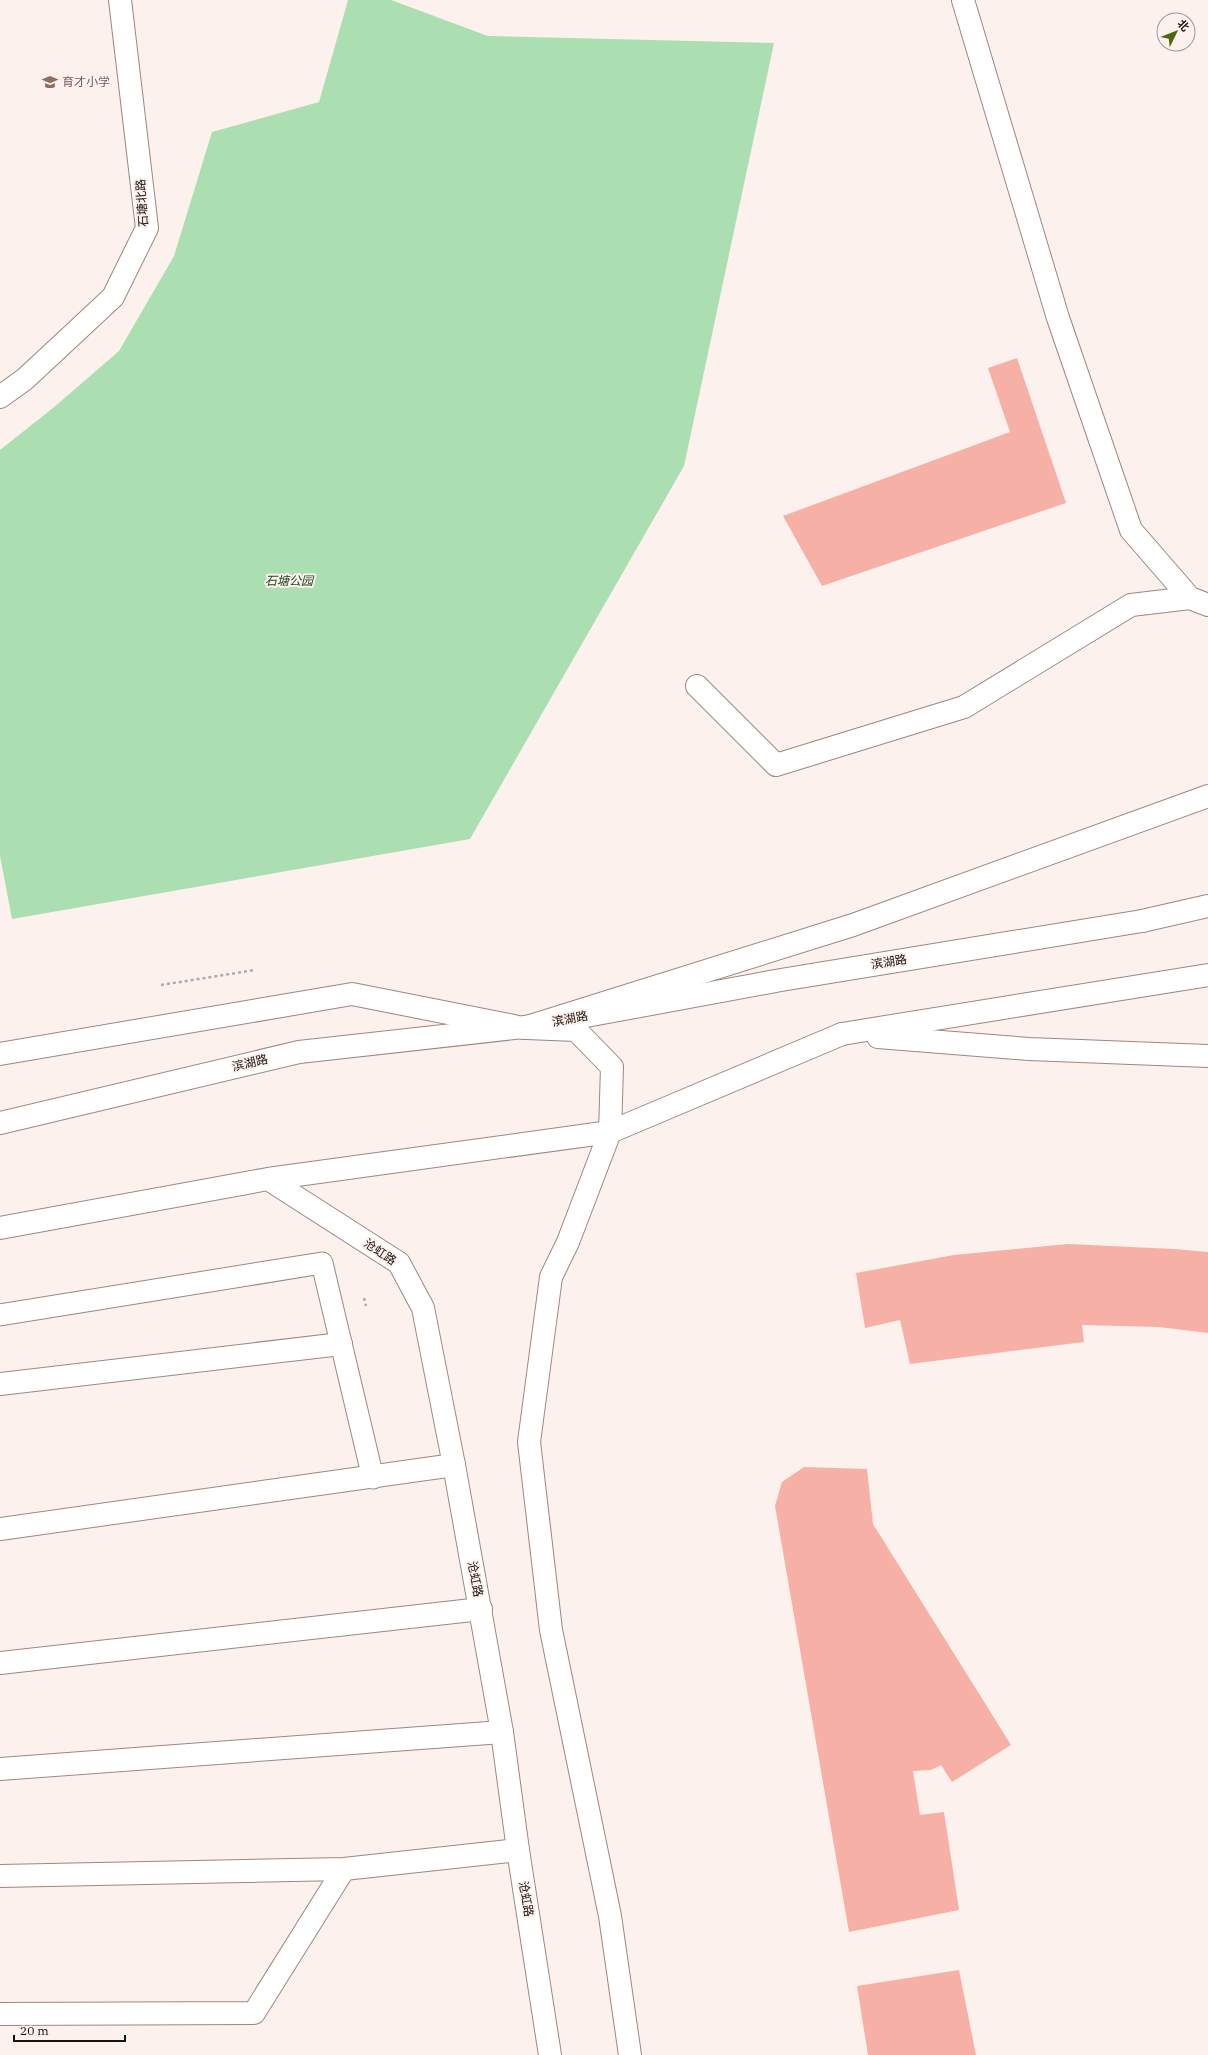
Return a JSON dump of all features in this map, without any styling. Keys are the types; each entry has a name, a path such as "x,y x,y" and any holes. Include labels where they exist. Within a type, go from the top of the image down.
{"main road":[{"name":"石塘北路","path":"0,397 25,379 113,297 147,228 120,0"},
{"path":"963,0 1058,318 1131,530 1199,602"},
{"path":"697,686 776,765 964,707 1131,605 1199,602"},
{"path":"524,1028 853,925 1208,796"},
{"name":"滨湖路","path":"0,1123 299,1052 524,1028 781,980 1142,921 1208,906"},
{"path":"0,1228 268,1179 610,1132 842,1034 1208,975"},
{"path":"0,1054 352,994 524,1028 576,1030 612,1067 610,1132 568,1242 550,1277 529,1442 551,1630 610,1916 630,2055"},
{"path":"842,1034 1029,1049 1208,1056"},
{"name":"沧虹路","path":"268,1179 399,1263 423,1308 481,1609 502,1732 518,1850 550,2055"},
{"path":"0,1384 341,1344"},
{"path":"0,1529 373,1478 454,1465"},
{"path":"0,1663 481,1609"},
{"path":"0,1769 502,1732"},
{"path":"0,1876 344,1869 518,1850"},
{"path":"0,2014 254,2013 344,1869"}],"lane":[{"path":"0,1315 322,1263 373,1478"}],"path":[{"path":"161,985 255,970"}],"green space":[{"name":"石塘公园","path":"348,0 391,0 488,36 774,43 684,466 470,839 12,919 0,856 0,450 53,408 119,351 174,256 212,132 319,102"}],"building":[{"path":"1017,358 1066,503 822,586 783,516 1010,432 988,368"},
{"path":"1068,1244 1208,1252 1208,1333 1159,1327 1082,1325 1084,1342 910,1364 900,1320 865,1328 856,1273 954,1255"},
{"path":"804,1467 867,1469 873,1524 1011,1745 952,1782 941,1765 931,1770 913,1771 920,1815 944,1812 959,1910 849,1932 775,1506 782,1482"},
{"path":"959,1970 976,2055 868,2055 857,1986"}],"place":[{"name":"育才小学","path":"50,82"}]}
